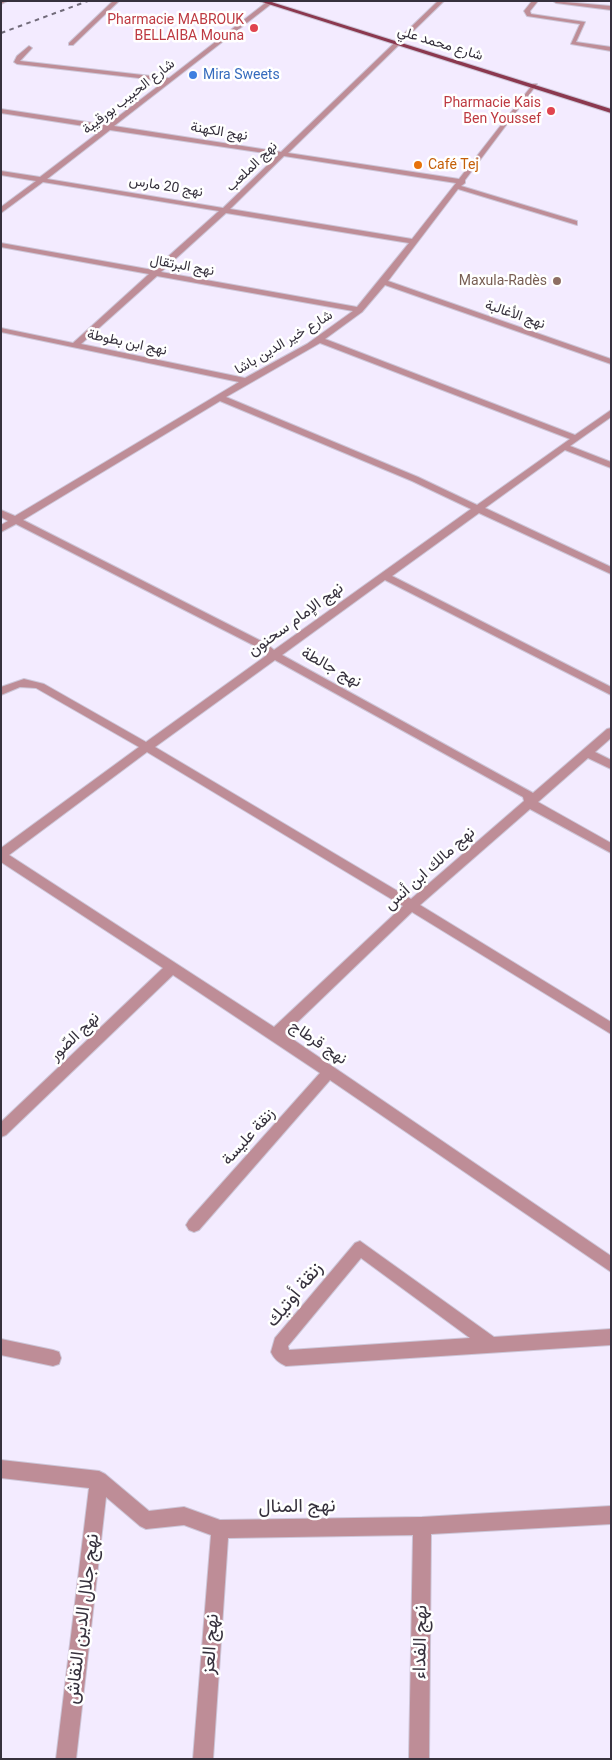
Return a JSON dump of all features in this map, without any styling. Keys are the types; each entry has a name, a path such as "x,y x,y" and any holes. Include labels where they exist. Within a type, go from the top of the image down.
{"main road":[{"name":"شارع محمد علي","path":"268,2 611,111"}],"street":[{"path":"71,44 116,1"},
{"name":"نهج الملعب","path":"74,346 226,209 441,1"},
{"path":"535,1 526,11 528,14 583,23 573,43 611,49"},
{"path":"556,1 611,8"},
{"name":"شارع الحبيب بورقيبة","path":"1,212 268,2"},
{"path":"29,48 19,57 17,62 170,80"},
{"name":"شارع خير الدين باشا","path":"1,529 246,381 320,340 359,310 384,282 461,184 535,86"},
{"name":"نهج الكهنة","path":"1,111 284,154 461,184 574,223"},
{"name":"نهج 20 مارس","path":"1,173 415,242"},
{"name":"نهج البرتقال","path":"1,245 359,310"},
{"name":"نهج الأغالبة","path":"384,282 611,362"},
{"name":"نهج ابن بطوطة","path":"1,330 246,381"},
{"path":"320,340 576,438"},
{"path":"220,398 479,507 611,570"},
{"name":"نهج الإمام سحنون","path":"1,856 148,746 611,413"},
{"path":"564,447 611,465"},
{"name":"نهج جالطة","path":"1,513 263,646 275,656 528,795 530,803 611,849"},
{"path":"385,576 611,692"},
{"path":"1,692 14,684 24,682 40,686 148,746 412,905 611,1029"},
{"name":"نهج مالك ابن أنس","path":"275,1035 412,905 611,732"},
{"path":"587,753 611,765"},
{"name":"نهج قرطاج","path":"1,856 275,1035 611,1266"},
{"name":"نهج الصّور","path":"4,1124 172,968"},
{"name":"زنقة عليسة","path":"194,1225 329,1072"},
{"name":"زنقة أوتيك","path":"492,1345 360,1248 281,1343 279,1352 286,1358 492,1345 611,1337"},
{"path":"1,1347 53,1358"},
{"path":"1,1469 99,1480"},
{"name":"نهج المنال","path":"99,1480 146,1520 184,1516 220,1529 422,1526 611,1515"},
{"name":"نهج جلال الدين النقاش","path":"66,1759 99,1480"},
{"name":"نهج الفداء","path":"419,1759 422,1526"},
{"name":"نهج العز","path":"202,1759 220,1529"}],"railway":[{"path":"1,33 88,1"}],"place":[{"name":"Pharmacie MABROUK BELLAIBA Mouna","path":"254,28"},
{"name":"Mira Sweets","path":"193,75"},
{"name":"Pharmacie Kais Ben Youssef","path":"551,111"},
{"name":"Café Tej","path":"418,165"},
{"name":"Maxula-Radès","path":"557,281"}]}
